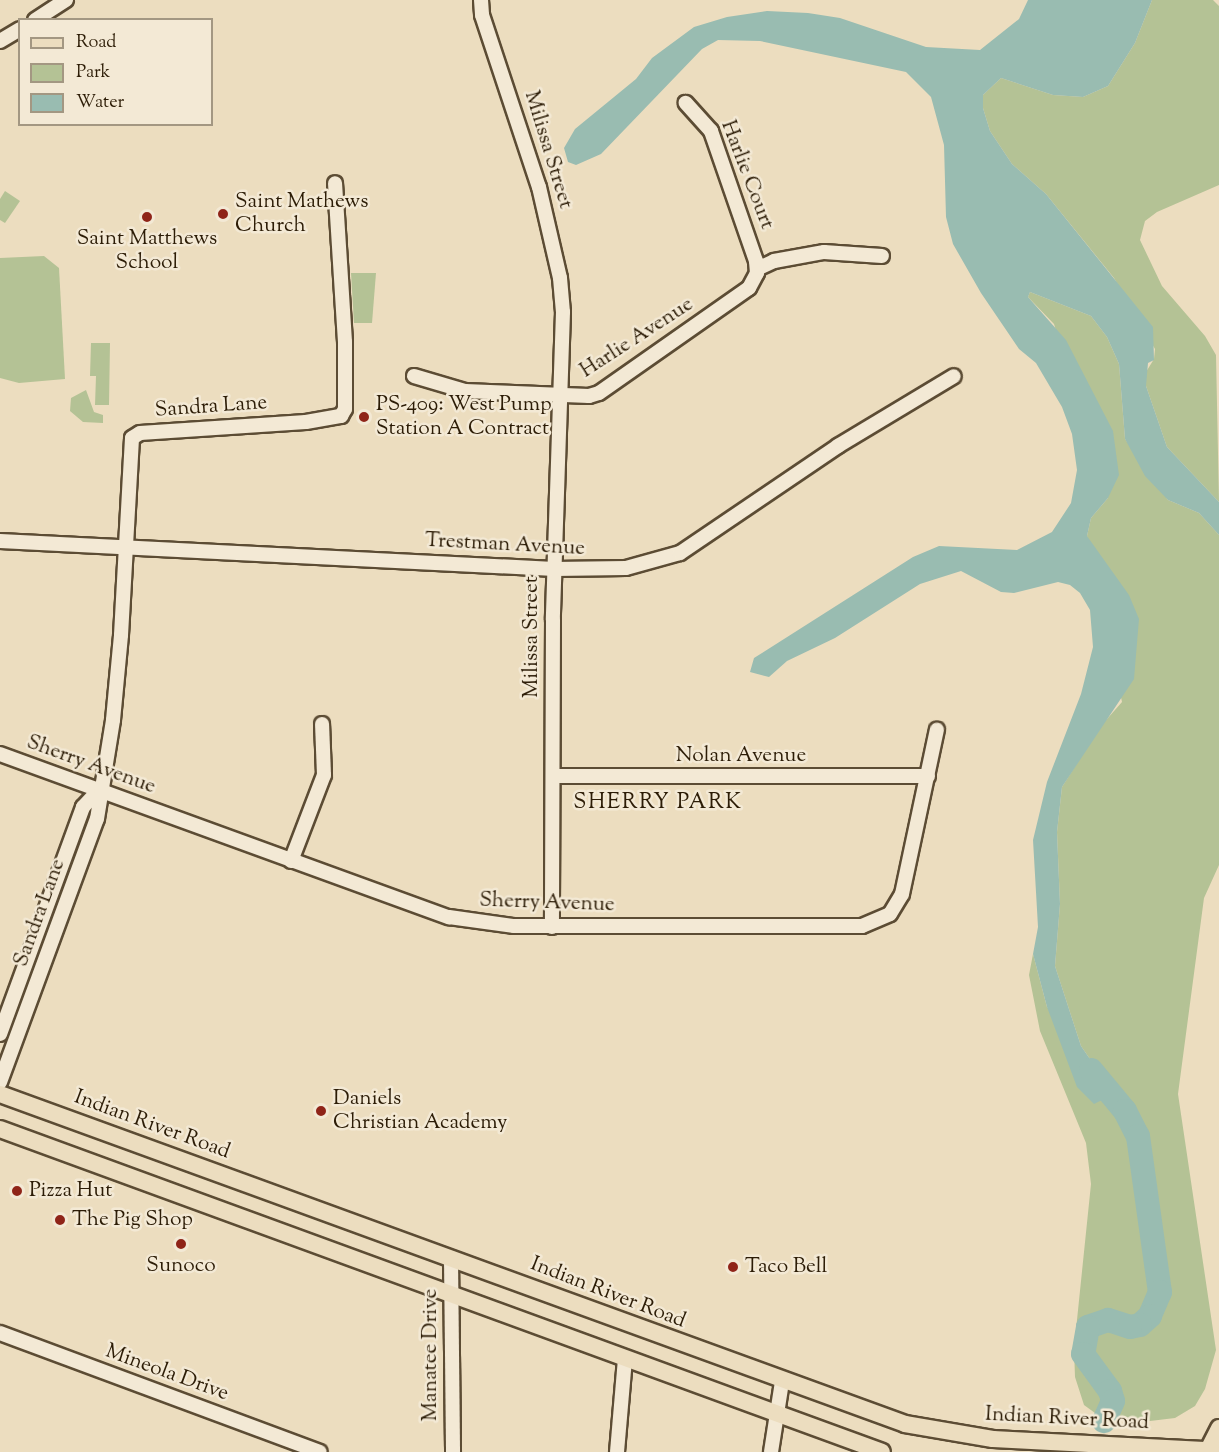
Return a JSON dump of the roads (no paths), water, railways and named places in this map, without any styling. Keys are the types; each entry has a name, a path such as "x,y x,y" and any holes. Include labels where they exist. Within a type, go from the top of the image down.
{"main road":[{"name":"Indian River Road","path":"0,1094 451,1258 782,1382 905,1424 993,1439 1212,1451"},
{"path":"0,1129 882,1452"},
{"path":"1212,1451 1219,1428"}],"street":[{"path":"38,18 66,0"},
{"name":"Milissa Street","path":"481,0 482,15 516,112 555,245 563,312 554,569 552,927"},
{"path":"0,41 18,30"},
{"name":"Harlie Court","path":"686,103 711,131 757,269"},
{"name":"Sandra Lane","path":"0,1082 97,819 99,790 113,720 135,434 336,419 345,409 335,183"},
{"path":"757,269 774,261 824,252 882,256"},
{"name":"Harlie Avenue","path":"414,376 465,391 561,396 599,393 749,288 757,269"},
{"name":"Trestman Avenue","path":"0,541 554,569 626,568 680,553 838,446 954,376"},
{"path":"291,861 324,775 322,724"},
{"name":"Sherry Avenue","path":"0,754 449,917 481,923 552,927 874,924 890,914 902,894 937,730"},
{"name":"Nolan Avenue","path":"553,776 928,776"},
{"name":"Sandra Lane","path":"0,1034 83,807 99,790"},
{"name":"Manatee Drive","path":"451,1258 453,1452"},
{"name":"Mineola Drive","path":"0,1333 283,1445 320,1452"},
{"path":"617,1452 625,1358"},
{"path":"771,1452 775,1414 782,1382"}],"water":[{"path":"1028,0 1152,0 1135,43 1108,86 1083,97 1053,95 1001,78 983,95 983,108 990,131 1012,164 1046,194 1153,327 1154,360 1148,363 1146,386 1167,447 1219,502 1219,535 1199,513 1168,500 1145,476 1125,439 1119,364 1107,337 1091,316 1030,292 1028,297 1066,340 1113,431 1119,475 1108,498 1091,518 1087,536 1129,595 1139,619 1134,679 1062,787 1057,832 1060,904 1055,966 1081,1046 1110,1088 1110,1096 1094,1104 1077,1087 1047,1007 1033,954 1038,927 1033,840 1047,782 1081,694 1093,647 1090,610 1080,593 1070,585 1058,582 1014,593 1001,592 961,571 920,584 835,638 787,661 769,677 750,672 754,658 913,557 939,546 1017,550 1052,532 1071,503 1077,470 1072,434 1062,407 1036,363 1019,349 981,293 953,244 946,217 944,145 931,97 906,72 760,41 718,40 702,49 601,154 576,165 568,162 564,148 575,129 636,79 652,58 694,27 727,17 767,11 808,13 840,18 926,47 980,50 1019,19"}],"waterway":[{"path":"1091,1070 1125,1111 1138,1136 1160,1292 1150,1316 1140,1325 1130,1327 1108,1320 1088,1327 1083,1354 1110,1391 1113,1401 1104,1421"}],"place":[{"name":"Saint Mathews Church","path":"223,214"},
{"name":"Saint Matthews School","path":"147,217"},
{"name":"PS-409: West Pump Station A Contract","path":"364,417"},
{"name":"Daniels Christian Academy","path":"321,1111"},
{"name":"Pizza Hut","path":"17,1191"},
{"name":"The Pig Shop","path":"60,1220"},
{"name":"Sunoco","path":"181,1244"},
{"name":"Taco Bell","path":"733,1267"}],"district":[{"name":"SHERRY PARK","path":"658,804"}]}
